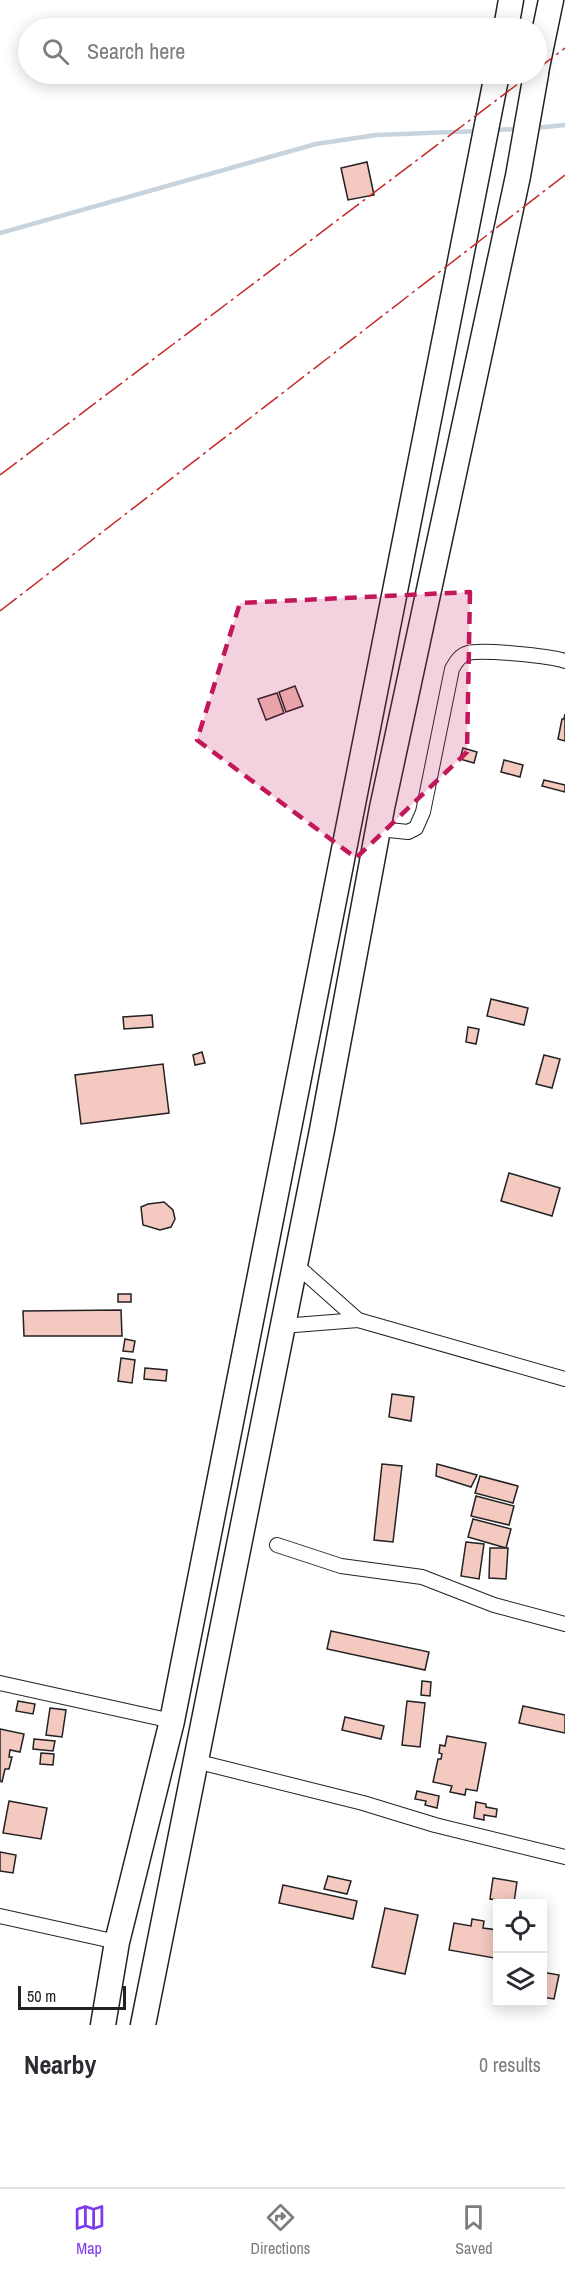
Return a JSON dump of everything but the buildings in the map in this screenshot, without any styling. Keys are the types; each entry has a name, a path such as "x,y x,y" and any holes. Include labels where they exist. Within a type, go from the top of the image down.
{"highway":[{"path":"508,18 511,0"},
{"path":"547,19 551,0"},
{"path":"103,2025 117,1942 172,1721 495,84"},
{"path":"143,2025 295,1264 379,829 518,177 534,84"}],"street":[{"path":"379,829 408,832 416,828 423,812 452,669 460,657 469,652 486,652 553,657 565,662"},
{"path":"295,1264 358,1320"},
{"path":"282,1326 358,1320 565,1379"},
{"path":"277,1545 341,1566 422,1577 494,1605 565,1624"},
{"path":"0,1683 172,1721"},
{"path":"195,1761 565,1857"},
{"path":"0,1916 117,1942"}],"highlighted area":[{"path":"470,592 467,752 356,858 197,740 240,603"}],"waterway":[{"path":"535,128 565,125"},
{"path":"493,130 518,129"},
{"path":"0,233 316,144 376,135 479,131"}],"power":[{"path":"547,62 565,48"},
{"path":"0,475 518,84"},
{"path":"0,611 565,175"}]}
